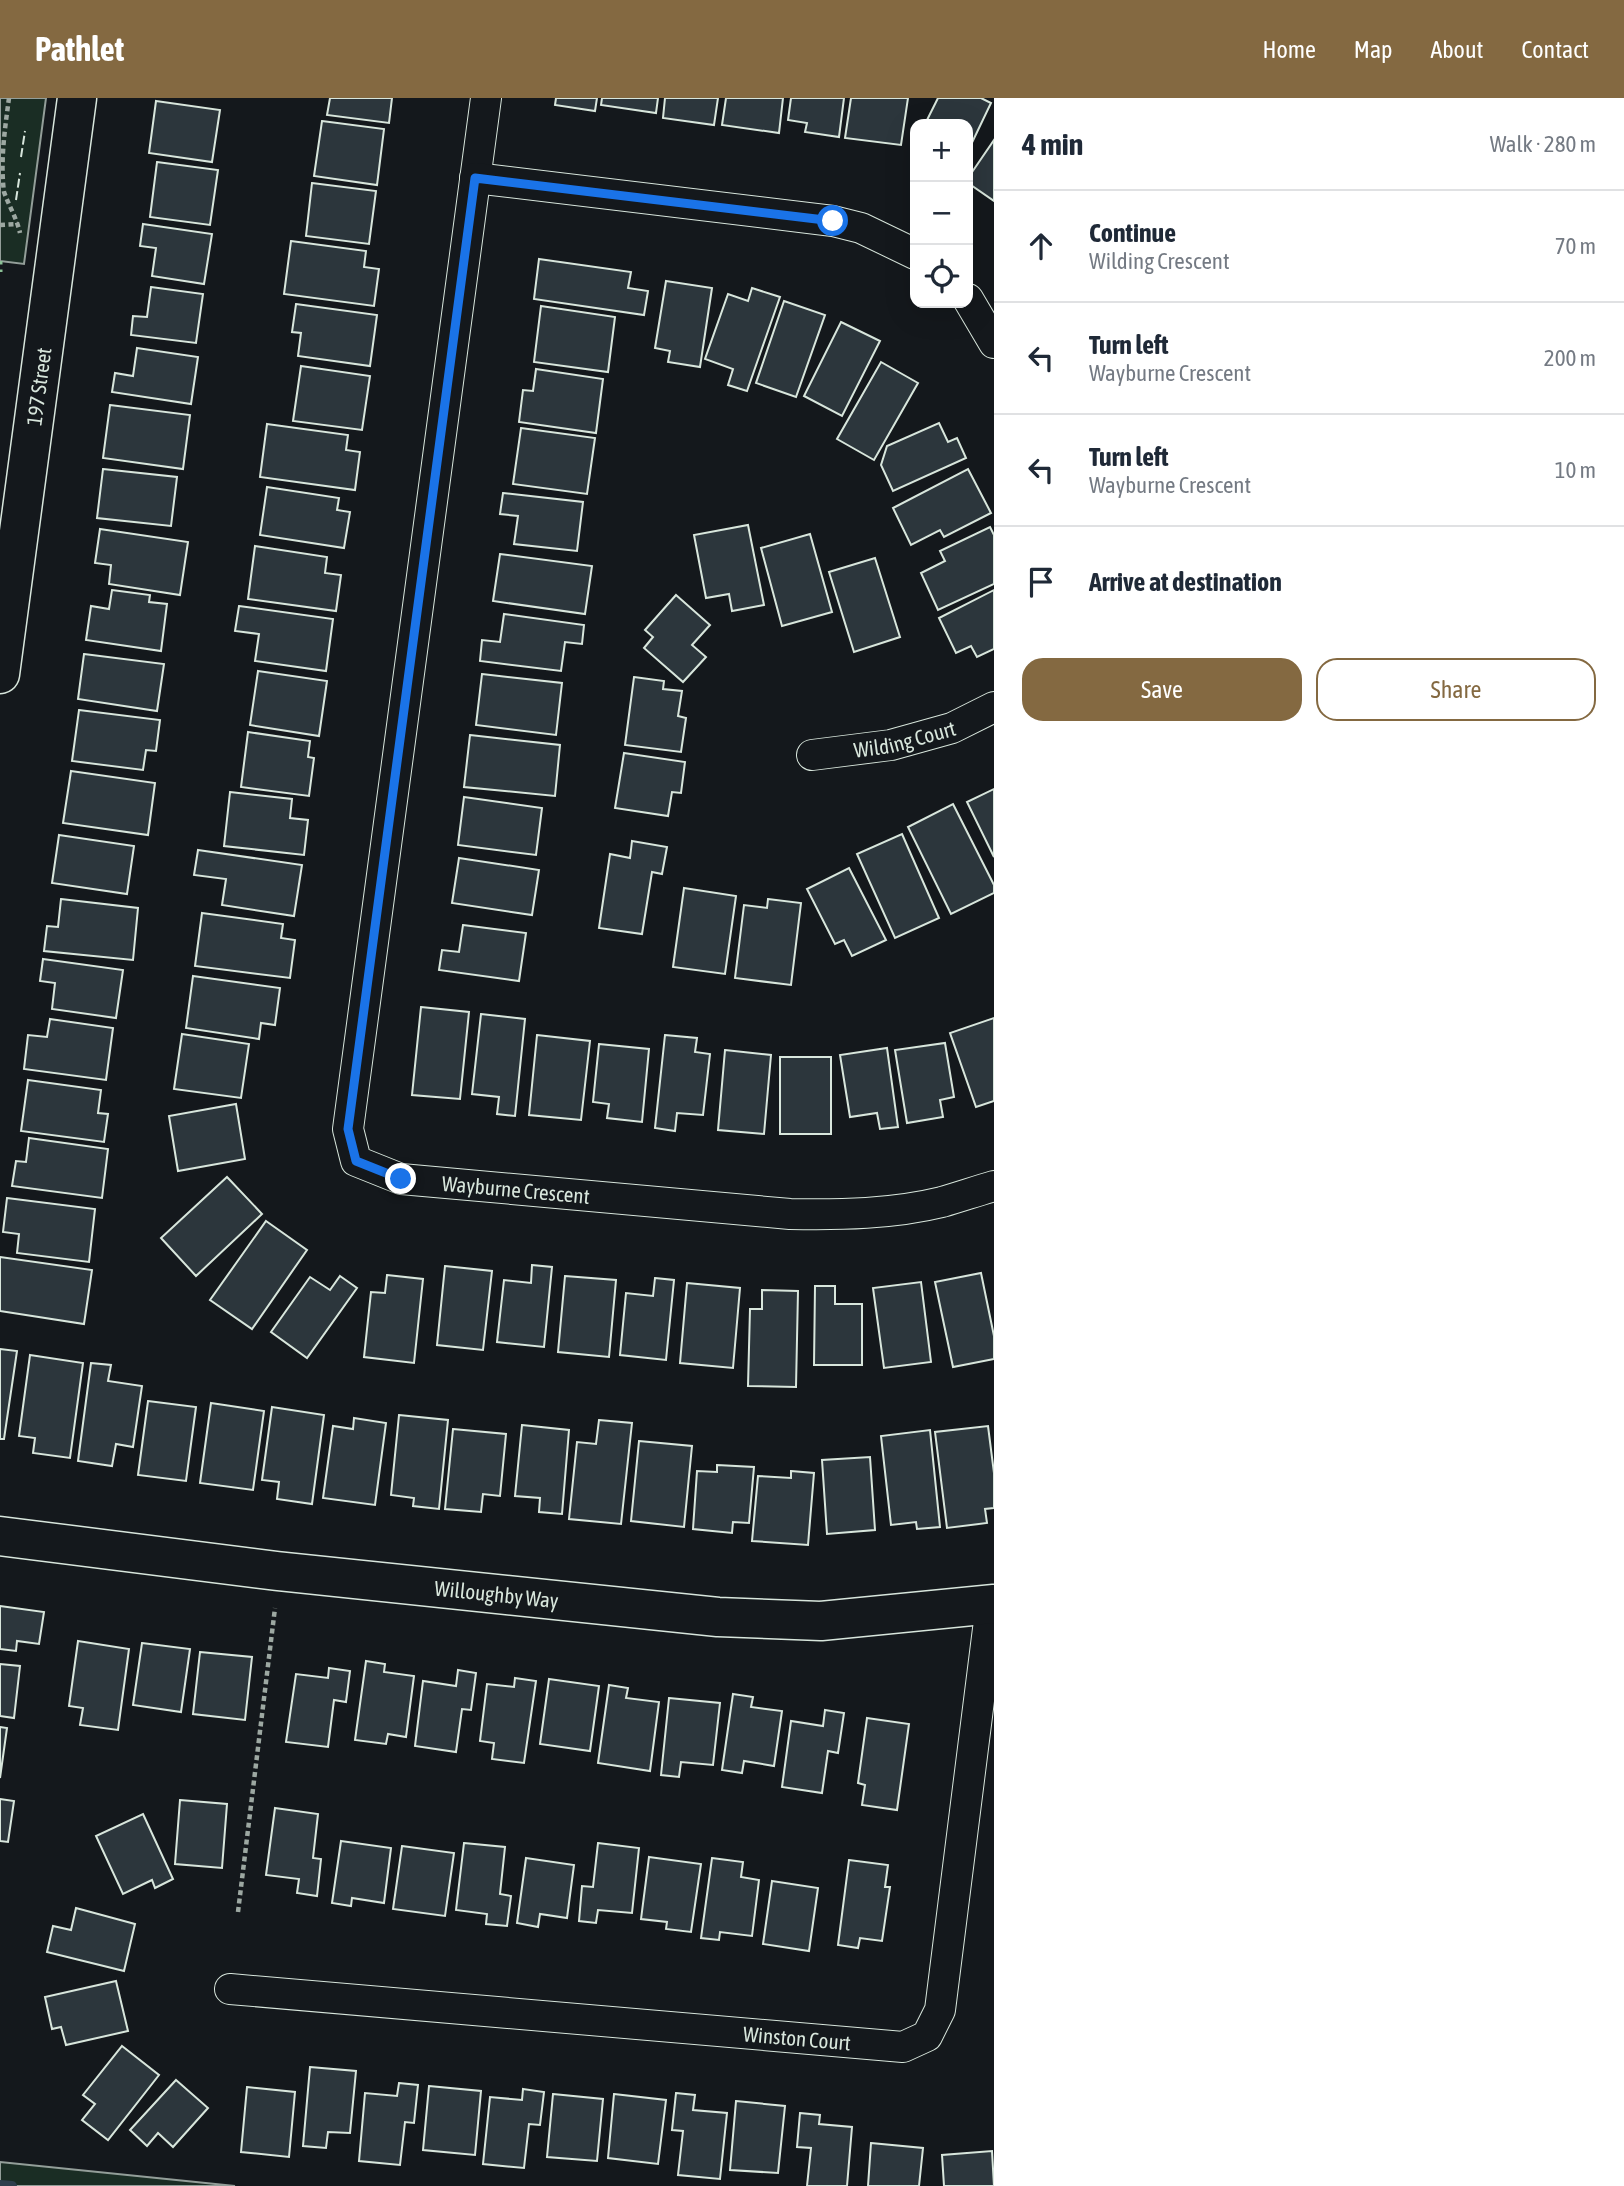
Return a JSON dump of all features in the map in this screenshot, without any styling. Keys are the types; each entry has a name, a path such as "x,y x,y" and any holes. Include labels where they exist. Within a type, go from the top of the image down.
{"street":[{"name":"197 Street","path":"0,674 77,98"},
{"name":"Wayburne Crescent","path":"486,98 348,1129 356,1161 401,1179 790,1214 837,1215 882,1211 939,1202 994,1186"},
{"path":"475,178 833,221 861,228 910,252"},
{"path":"973,307 994,342"},
{"name":"Wilding Court","path":"812,755 891,745 952,728 994,707"},
{"name":"Willoughby Way","path":"0,1536 277,1571 718,1617 821,1621 993,1605"},
{"name":"Winston Court","path":"230,1990 903,2047 927,2036 940,2010 993,1605"}],"path":[{"path":"9,98 0,163 4,191 18,223 22,240"},
{"path":"0,225 18,223"},
{"path":"238,1912 277,1571"}],"green space":[{"path":"0,98 46,98 24,264 0,261"},
{"path":"0,2162 235,2186 0,2186"}],"building":[{"path":"330,98 392,98 389,123 327,115"},
{"path":"556,98 597,98 595,111 555,105"},
{"path":"602,98 658,98 656,113 601,105"},
{"path":"665,98 718,98 714,125 663,118"},
{"path":"726,98 783,98 779,133 722,125"},
{"path":"791,98 844,98 839,137 805,132 807,123 788,120"},
{"path":"851,98 908,98 901,145 845,138"},
{"path":"938,98 981,98 991,103 973,141 973,119 928,119"},
{"path":"156,101 220,110 212,162 149,153"},
{"path":"322,121 384,129 377,185 314,176"},
{"path":"994,140 994,201 973,186 973,171"},
{"path":"157,162 218,170 210,225 150,217"},
{"path":"312,183 376,191 369,244 306,236"},
{"path":"143,224 212,234 204,284 152,276 156,248 140,246"},
{"path":"291,241 366,251 364,267 379,269 374,306 284,294"},
{"path":"539,259 631,272 628,288 648,291 644,315 534,299"},
{"path":"666,281 712,288 700,367 668,362 670,351 655,348"},
{"path":"151,287 203,294 196,343 131,335 133,316 147,317"},
{"path":"752,288 780,297 747,391 728,385 733,369 705,359 728,294 748,301"},
{"path":"784,301 825,315 796,397 756,383"},
{"path":"296,304 377,315 370,366 298,356 301,333 292,332"},
{"path":"541,306 615,317 608,372 534,362"},
{"path":"841,322 880,341 842,416 804,396"},
{"path":"137,348 198,357 191,404 112,392 115,373 133,376"},
{"path":"881,362 918,383 874,460 837,439"},
{"path":"301,366 370,376 362,430 293,421"},
{"path":"536,369 603,379 596,433 519,422 523,390 533,391"},
{"path":"110,405 190,415 183,469 103,458"},
{"path":"939,423 948,442 957,438 966,458 893,491 881,465 887,446"},
{"path":"267,424 348,435 346,450 360,452 355,490 260,477"},
{"path":"521,428 595,438 587,494 513,484"},
{"path":"103,469 177,477 171,526 97,518"},
{"path":"968,469 991,513 944,537 940,530 911,545 893,508"},
{"path":"267,487 339,498 337,510 350,512 344,548 260,535"},
{"path":"503,493 583,502 577,551 514,544 518,516 500,514"},
{"path":"748,525 764,605 732,611 729,594 706,598 694,535"},
{"path":"990,527 994,535 994,584 938,610 921,573 945,561 940,551"},
{"path":"100,529 188,542 180,595 109,584 111,565 95,563"},
{"path":"810,534 832,612 782,626 761,548"},
{"path":"255,546 327,557 325,573 341,575 336,611 248,599"},
{"path":"500,554 592,566 585,614 493,601"},
{"path":"875,558 900,637 854,652 829,572"},
{"path":"112,590 150,595 149,602 167,604 161,651 86,640 91,606 109,609"},
{"path":"994,590 994,649 977,657 971,646 956,653 939,618"},
{"path":"676,595 710,625 692,645 706,657 683,682 644,648 653,637 645,630"},
{"path":"239,606 333,619 326,671 255,661 259,634 235,631"},
{"path":"504,614 584,625 582,644 565,642 561,671 480,661 482,640 500,642"},
{"path":"84,654 164,664 157,711 78,699"},
{"path":"258,671 327,681 319,736 250,725"},
{"path":"482,674 562,683 556,735 476,725"},
{"path":"634,677 664,681 663,689 682,691 678,716 686,718 681,752 625,745"},
{"path":"79,710 160,720 156,751 146,750 143,770 72,761"},
{"path":"248,732 310,741 308,757 314,758 309,796 241,787"},
{"path":"470,735 560,745 555,796 464,787"},
{"path":"624,753 685,762 681,793 672,792 668,816 615,808"},
{"path":"71,771 155,783 148,835 63,823"},
{"path":"994,789 994,857 967,802"},
{"path":"230,792 292,799 290,818 308,820 304,855 224,846"},
{"path":"464,797 542,808 536,855 458,845"},
{"path":"953,804 994,885 994,893 951,914 908,827"},
{"path":"902,834 939,918 895,938 857,854"},
{"path":"59,835 134,846 127,894 52,883"},
{"path":"632,841 667,847 662,874 652,872 642,934 599,928 610,854 630,858"},
{"path":"198,850 302,865 294,916 222,905 226,879 194,875"},
{"path":"459,858 539,870 532,915 452,903"},
{"path":"849,868 886,940 852,956 844,940 835,944 807,889"},
{"path":"684,888 736,896 725,974 673,967"},
{"path":"61,899 138,908 133,960 44,951 47,926 58,927"},
{"path":"768,899 801,903 791,985 735,978 744,905 767,908"},
{"path":"202,913 283,924 281,938 295,940 290,978 195,966"},
{"path":"463,925 526,933 519,981 439,970 442,950 459,952"},
{"path":"43,959 123,970 116,1018 52,1009 55,983 40,981"},
{"path":"193,976 280,988 275,1025 261,1023 259,1039 186,1028"},
{"path":"421,1007 469,1012 460,1099 412,1095"},
{"path":"481,1014 525,1019 515,1116 497,1114 499,1097 472,1094"},
{"path":"994,1018 994,1101 976,1107 950,1033"},
{"path":"50,1019 113,1028 106,1080 24,1069 28,1035 47,1037"},
{"path":"182,1034 249,1044 241,1098 174,1089"},
{"path":"537,1035 590,1041 581,1120 529,1115"},
{"path":"665,1035 697,1038 695,1052 710,1054 703,1115 677,1113 675,1131 655,1128"},
{"path":"945,1043 954,1097 940,1100 943,1117 907,1123 895,1050"},
{"path":"599,1044 649,1049 642,1122 607,1118 609,1104 593,1102"},
{"path":"887,1048 898,1127 880,1129 877,1113 850,1117 840,1055"},
{"path":"725,1050 771,1055 764,1134 718,1130"},
{"path":"780,1057 831,1057 831,1134 780,1134"},
{"path":"28,1080 101,1090 98,1113 108,1114 104,1142 21,1131"},
{"path":"236,1104 245,1159 178,1171 169,1116"},
{"path":"29,1138 108,1149 102,1198 12,1186 16,1161 26,1162"},
{"path":"227,1177 262,1214 196,1276 161,1238"},
{"path":"7,1198 95,1209 89,1262 17,1253 19,1234 3,1232"},
{"path":"266,1221 307,1250 252,1329 210,1300"},
{"path":"0,1257 92,1270 84,1324 0,1311"},
{"path":"532,1265 552,1267 544,1347 497,1342 504,1280 531,1283"},
{"path":"445,1266 492,1271 483,1350 437,1345"},
{"path":"981,1273 994,1336 994,1359 953,1367 935,1282"},
{"path":"387,1275 423,1279 414,1363 364,1357 371,1292 385,1293"},
{"path":"340,1276 357,1288 307,1358 271,1332 310,1277 330,1290"},
{"path":"565,1276 616,1280 609,1357 558,1352"},
{"path":"655,1278 674,1280 666,1360 620,1355 626,1293 653,1296"},
{"path":"921,1282 931,1362 884,1368 873,1288"},
{"path":"687,1283 740,1288 733,1368 680,1363"},
{"path":"815,1286 835,1286 835,1304 862,1304 862,1365 814,1365"},
{"path":"762,1290 798,1291 796,1387 748,1386 750,1309 762,1309"},
{"path":"0,1349 17,1351 4,1439 0,1439"},
{"path":"30,1355 83,1363 70,1458 33,1453 35,1438 19,1436"},
{"path":"91,1363 111,1365 108,1381 142,1386 133,1447 116,1444 112,1466 78,1461"},
{"path":"148,1401 196,1407 186,1481 138,1475"},
{"path":"211,1403 264,1411 253,1490 200,1483"},
{"path":"272,1407 324,1415 312,1504 277,1499 279,1482 262,1480"},
{"path":"399,1415 448,1420 439,1509 413,1506 414,1498 391,1495"},
{"path":"354,1418 386,1423 375,1505 323,1498 333,1426 353,1429"},
{"path":"599,1420 632,1423 621,1524 569,1519 577,1442 596,1444"},
{"path":"522,1425 569,1430 562,1514 539,1512 540,1498 515,1496"},
{"path":"988,1426 994,1473 994,1508 985,1509 987,1523 947,1528 935,1432"},
{"path":"453,1429 506,1434 500,1496 483,1494 481,1512 445,1509"},
{"path":"930,1430 940,1527 917,1529 916,1522 891,1525 881,1436"},
{"path":"639,1441 692,1446 684,1527 631,1521"},
{"path":"870,1457 875,1530 827,1534 822,1460"},
{"path":"717,1465 754,1467 749,1523 733,1522 732,1533 693,1529 697,1471 717,1472"},
{"path":"791,1471 814,1473 808,1545 752,1541 758,1476 791,1478"},
{"path":"0,1606 44,1612 39,1644 17,1641 16,1651 0,1649"},
{"path":"78,1641 129,1649 118,1730 80,1725 83,1708 69,1706"},
{"path":"142,1643 190,1649 181,1712 133,1705"},
{"path":"200,1652 252,1657 245,1720 193,1714"},
{"path":"366,1661 385,1664 384,1672 414,1676 406,1737 388,1734 386,1744 355,1740"},
{"path":"0,1664 20,1666 14,1718 0,1716"},
{"path":"329,1668 350,1671 346,1702 334,1700 328,1747 286,1742 296,1674 328,1678"},
{"path":"458,1670 476,1673 471,1710 462,1709 456,1752 415,1746 423,1681 456,1686"},
{"path":"515,1678 536,1681 524,1763 492,1759 494,1743 480,1741 487,1684 514,1687"},
{"path":"549,1679 599,1686 590,1751 540,1744"},
{"path":"609,1685 628,1688 626,1698 659,1702 650,1771 598,1763"},
{"path":"733,1694 753,1697 751,1707 782,1711 774,1766 744,1761 742,1773 722,1770"},
{"path":"669,1698 720,1703 713,1765 681,1762 679,1777 661,1775"},
{"path":"825,1710 844,1713 838,1753 828,1751 822,1793 782,1787 791,1721 823,1726"},
{"path":"867,1718 909,1724 897,1810 862,1805 865,1785 858,1783"},
{"path":"0,1727 7,1728 0,1778"},
{"path":"0,1799 14,1801 8,1842 0,1841"},
{"path":"180,1800 227,1804 222,1868 175,1864"},
{"path":"275,1808 318,1814 313,1858 321,1859 317,1896 297,1893 299,1879 266,1875"},
{"path":"143,1814 173,1879 155,1888 152,1880 123,1894 96,1836"},
{"path":"341,1841 391,1848 384,1903 352,1898 351,1906 332,1903"},
{"path":"464,1843 505,1847 500,1894 511,1896 507,1926 486,1924 487,1914 456,1910"},
{"path":"598,1843 639,1848 632,1913 598,1910 596,1923 579,1921 582,1886 593,1887"},
{"path":"402,1846 454,1853 445,1916 393,1909"},
{"path":"649,1857 701,1864 691,1932 666,1929 667,1922 641,1919"},
{"path":"526,1858 574,1865 567,1918 540,1914 538,1927 517,1923"},
{"path":"712,1858 743,1862 741,1877 759,1880 752,1936 720,1932 719,1940 701,1938"},
{"path":"849,1860 888,1865 885,1887 890,1887 882,1941 860,1938 858,1948 838,1945"},
{"path":"772,1881 818,1888 809,1951 763,1944"},
{"path":"76,1908 135,1924 124,1971 47,1952 53,1926 71,1930"},
{"path":"116,1981 128,2031 66,2045 61,2027 52,2029 45,1997"},
{"path":"122,2046 159,2075 108,2140 82,2120 95,2104 83,2095"},
{"path":"310,2067 356,2071 350,2133 328,2132 326,2148 303,2146"},
{"path":"176,2080 208,2108 173,2147 158,2133 147,2146 130,2130"},
{"path":"399,2083 418,2085 414,2123 405,2122 400,2165 359,2161 365,2093 397,2096"},
{"path":"429,2086 481,2091 475,2155 423,2150"},
{"path":"247,2087 295,2092 289,2157 241,2152"},
{"path":"523,2089 544,2092 540,2125 529,2124 524,2168 483,2164 490,2097 522,2100"},
{"path":"676,2093 695,2095 693,2110 727,2113 720,2179 678,2175 683,2131 672,2130"},
{"path":"553,2094 603,2099 597,2161 547,2157"},
{"path":"614,2094 666,2100 658,2164 608,2158"},
{"path":"736,2101 785,2106 778,2173 730,2170"},
{"path":"800,2113 820,2115 819,2124 852,2127 847,2186 807,2186 811,2148 797,2147"},
{"path":"871,2143 923,2148 919,2186 868,2186"},
{"path":"992,2151 994,2186 944,2186 942,2155"}],"waterway":[{"path":"0,2185 12,2186"}],"hedge":[{"path":"0,261 0,272"}],"fence":[{"path":"21,157 25,131"},
{"path":"16,200 20,173"}],"route":[{"path":"401,1179 356,1161 348,1129 475,178 833,221"}]}
